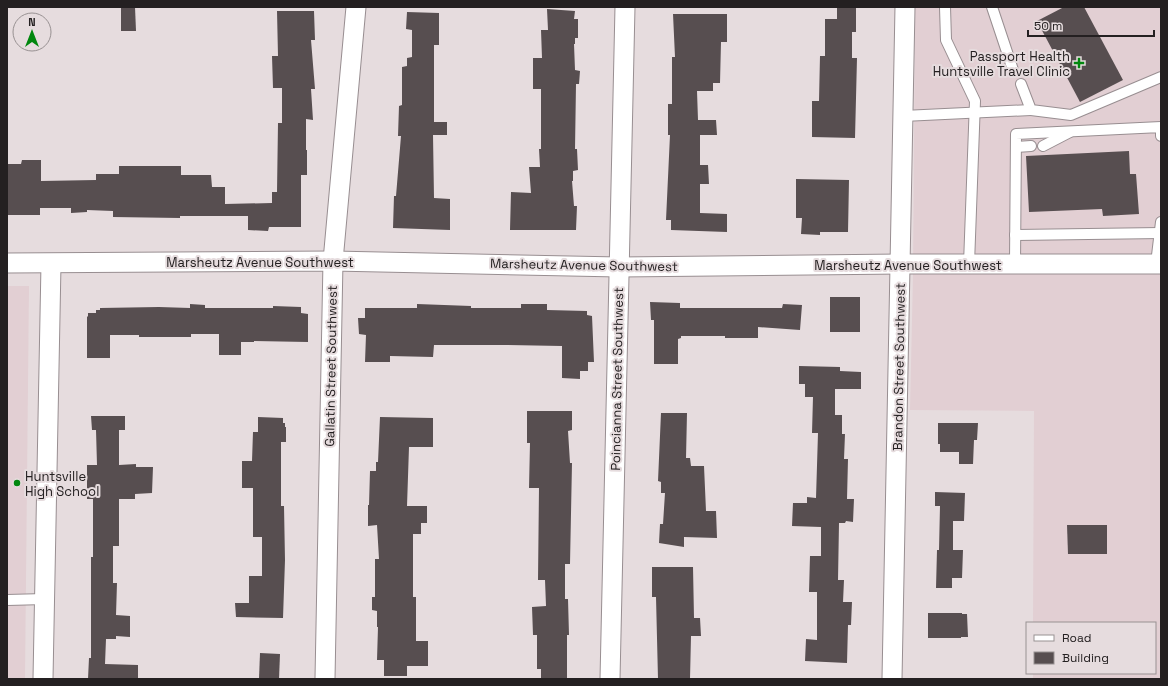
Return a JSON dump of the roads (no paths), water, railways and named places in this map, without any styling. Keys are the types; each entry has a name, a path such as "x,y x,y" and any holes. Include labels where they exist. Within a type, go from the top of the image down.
{"street":[{"name":"Gallatin Street Southwest","path":"325,679 333,261 356,7"},
{"name":"Poincianna Street Southwest","path":"610,679 625,7"},
{"name":"Brandon Street Southwest","path":"892,679 906,7"},
{"name":"Marsheutz Avenue Southwest","path":"7,263 51,264 333,261 619,267 901,264 1158,264"},
{"path":"43,679 51,264"}],"lane":[{"path":"945,7 946,40 975,100 969,264"},
{"path":"992,7 1013,70"},
{"path":"903,116 1031,110 1071,115 1161,77"},
{"path":"1020,84 1031,110"},
{"path":"1015,264 1016,134 1161,127 1161,136"},
{"path":"1043,146 1074,131"},
{"path":"1016,146 1031,146"},
{"path":"1158,264 1161,222"},
{"path":"1016,235 1160,233"},
{"path":"7,600 45,599"}],"place":[{"name":"Passport Health Huntsville Travel Clinic","path":"1079,63"},
{"name":"Huntsville High School","path":"17,483"}]}
